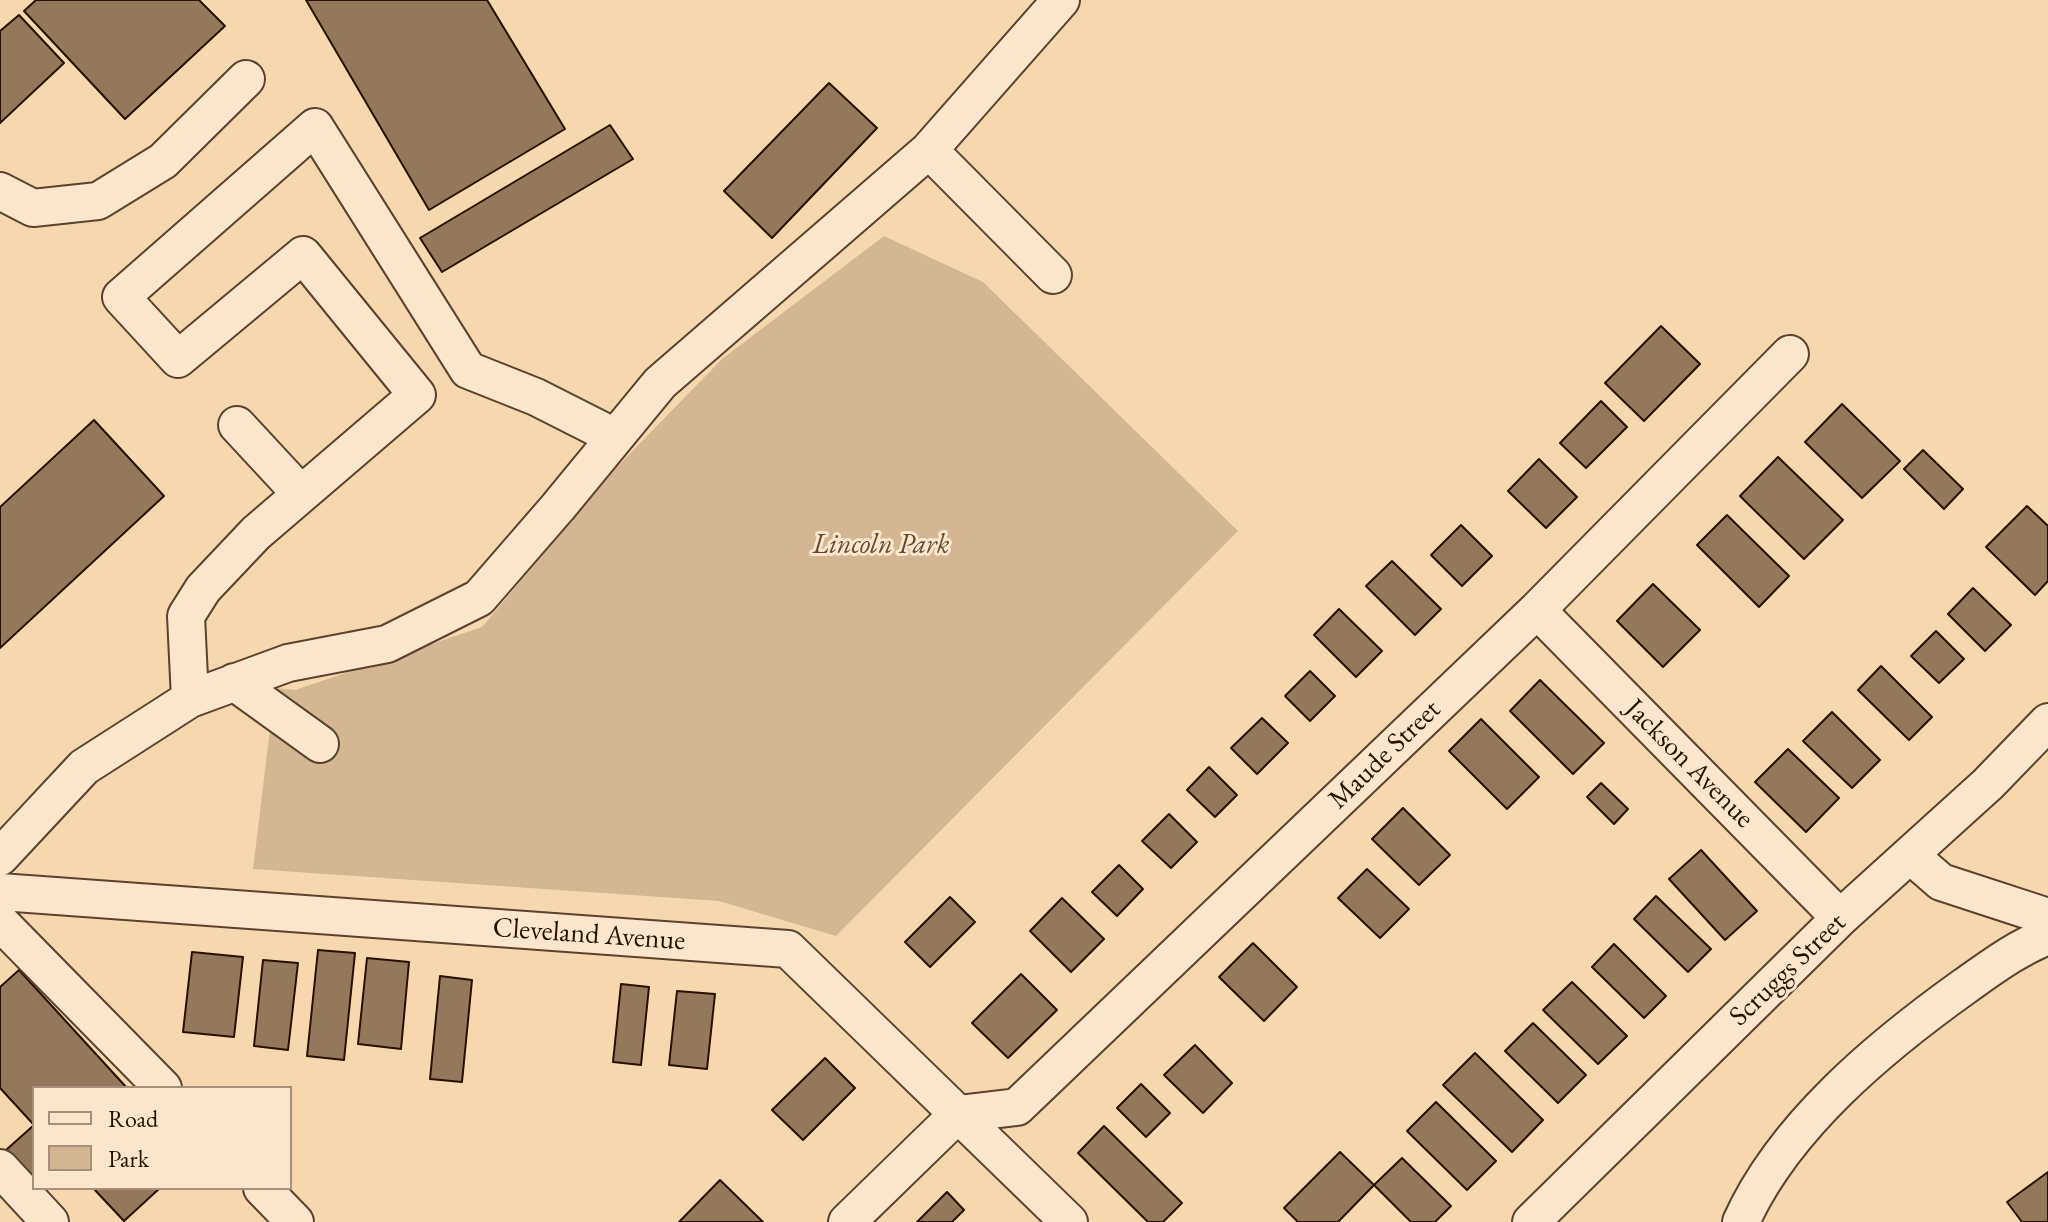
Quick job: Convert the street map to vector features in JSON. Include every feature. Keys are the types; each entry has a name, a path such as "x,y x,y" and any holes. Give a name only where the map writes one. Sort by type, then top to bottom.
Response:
{"street":[{"path":"0,857 84,767 190,699 288,663 387,644 479,598 660,383 929,150 1061,0"},
{"path":"0,191 33,208 98,201 163,161 246,79"},
{"path":"190,699 186,616 203,589 256,533 417,395 303,255 178,359 121,297 315,127 468,370 536,397 615,437"},
{"path":"929,150 1053,275"},
{"name":"Maude Street","path":"958,1114 1017,1107 1537,610 1790,354"},
{"path":"237,425 301,494"},
{"name":"Jackson Avenue","path":"1537,610 1840,918"},
{"path":"234,682 320,744"},
{"name":"Scruggs Street","path":"1531,1222 1840,918 1988,784 2048,722"},
{"path":"1910,855 1941,882 2048,917"},
{"name":"Cleveland Avenue","path":"0,892 788,949 1069,1222"},
{"path":"0,922 161,1086"},
{"path":"1741,1222 1787,1147 1837,1093 1913,1023 2022,947 2048,936"},
{"path":"847,1222 958,1114"},
{"path":"0,1168 50,1222"},
{"path":"264,1190 295,1222"}],"green space":[{"name":"Lincoln Park","path":"884,236 983,282 1238,531 836,936 719,901 253,869 275,688 295,690 482,627 615,469 722,359"}],"building":[{"path":"36,0 199,0 225,26 125,119 24,11"},
{"path":"306,0 487,0 565,129 429,210"},
{"path":"19,15 64,63 0,123 0,31"},
{"path":"829,83 877,128 772,238 724,191"},
{"path":"610,125 633,159 442,272 420,238"},
{"path":"1661,326 1700,364 1644,421 1605,383"},
{"path":"1601,401 1627,427 1586,468 1560,443"},
{"path":"1842,404 1900,461 1862,498 1805,442"},
{"path":"94,420 164,496 0,648 0,507"},
{"path":"1923,450 1963,489 1944,509 1904,469"},
{"path":"1778,457 1843,520 1804,559 1740,496"},
{"path":"1539,459 1577,497 1546,528 1508,491"},
{"path":"2027,506 2048,526 2048,581 2035,595 1986,547"},
{"path":"1727,515 1789,576 1759,607 1697,545"},
{"path":"1461,525 1492,556 1462,586 1431,555"},
{"path":"1392,561 1441,609 1415,635 1366,586"},
{"path":"1653,584 1700,630 1663,667 1617,621"},
{"path":"1973,588 2011,625 1985,651 1948,614"},
{"path":"1339,609 1382,651 1356,677 1314,635"},
{"path":"1936,631 1964,659 1939,683 1911,656"},
{"path":"1881,666 1932,717 1909,740 1858,690"},
{"path":"1310,671 1335,696 1310,721 1285,696"},
{"path":"1540,680 1604,743 1573,774 1510,711"},
{"path":"1832,712 1880,760 1852,788 1803,741"},
{"path":"1262,718 1288,743 1257,774 1231,748"},
{"path":"1481,719 1539,777 1507,809 1449,751"},
{"path":"1788,749 1839,798 1806,832 1755,782"},
{"path":"1209,767 1237,795 1215,817 1187,790"},
{"path":"1601,783 1628,809 1614,824 1587,797"},
{"path":"1403,808 1450,855 1419,885 1372,839"},
{"path":"1169,814 1197,842 1171,868 1142,841"},
{"path":"1701,850 1757,911 1725,940 1669,879"},
{"path":"1119,865 1143,889 1117,916 1092,892"},
{"path":"1367,869 1409,909 1380,938 1338,898"},
{"path":"1656,896 1711,949 1688,972 1634,919"},
{"path":"950,897 975,922 930,967 905,942"},
{"path":"1062,898 1104,939 1071,972 1030,931"},
{"path":"1253,943 1297,987 1264,1021 1219,977"},
{"path":"1614,944 1666,996 1644,1018 1592,967"},
{"path":"318,950 355,953 344,1060 307,1056"},
{"path":"192,952 243,957 234,1037 183,1032"},
{"path":"367,958 409,962 401,1049 358,1044"},
{"path":"263,960 298,963 288,1050 254,1046"},
{"path":"19,970 125,1086 32,1086 32,1123 0,1088 0,987"},
{"path":"1021,974 1057,1010 1008,1058 972,1023"},
{"path":"440,976 472,980 462,1082 430,1079"},
{"path":"1572,982 1627,1036 1598,1064 1543,1010"},
{"path":"621,984 649,987 641,1065 613,1062"},
{"path":"677,991 715,994 707,1069 669,1065"},
{"path":"1533,1023 1586,1075 1558,1103 1505,1051"},
{"path":"1195,1045 1232,1083 1203,1113 1164,1075"},
{"path":"1475,1053 1543,1120 1512,1152 1443,1085"},
{"path":"825,1058 855,1088 803,1140 772,1110"},
{"path":"1141,1084 1170,1113 1146,1137 1117,1108"},
{"path":"1436,1102 1496,1161 1467,1190 1407,1131"},
{"path":"1104,1126 1182,1203 1163,1222 1148,1222 1078,1153"},
{"path":"32,1127 32,1177 6,1150"},
{"path":"1340,1152 1374,1185 1338,1222 1298,1222 1284,1208"},
{"path":"1402,1158 1451,1206 1435,1222 1411,1222 1374,1185"},
{"path":"2048,1172 2048,1222 2022,1222 2007,1202"},
{"path":"720,1180 763,1222 679,1222"},
{"path":"95,1190 158,1190 124,1221"},
{"path":"947,1192 964,1210 952,1222 917,1222"}]}
